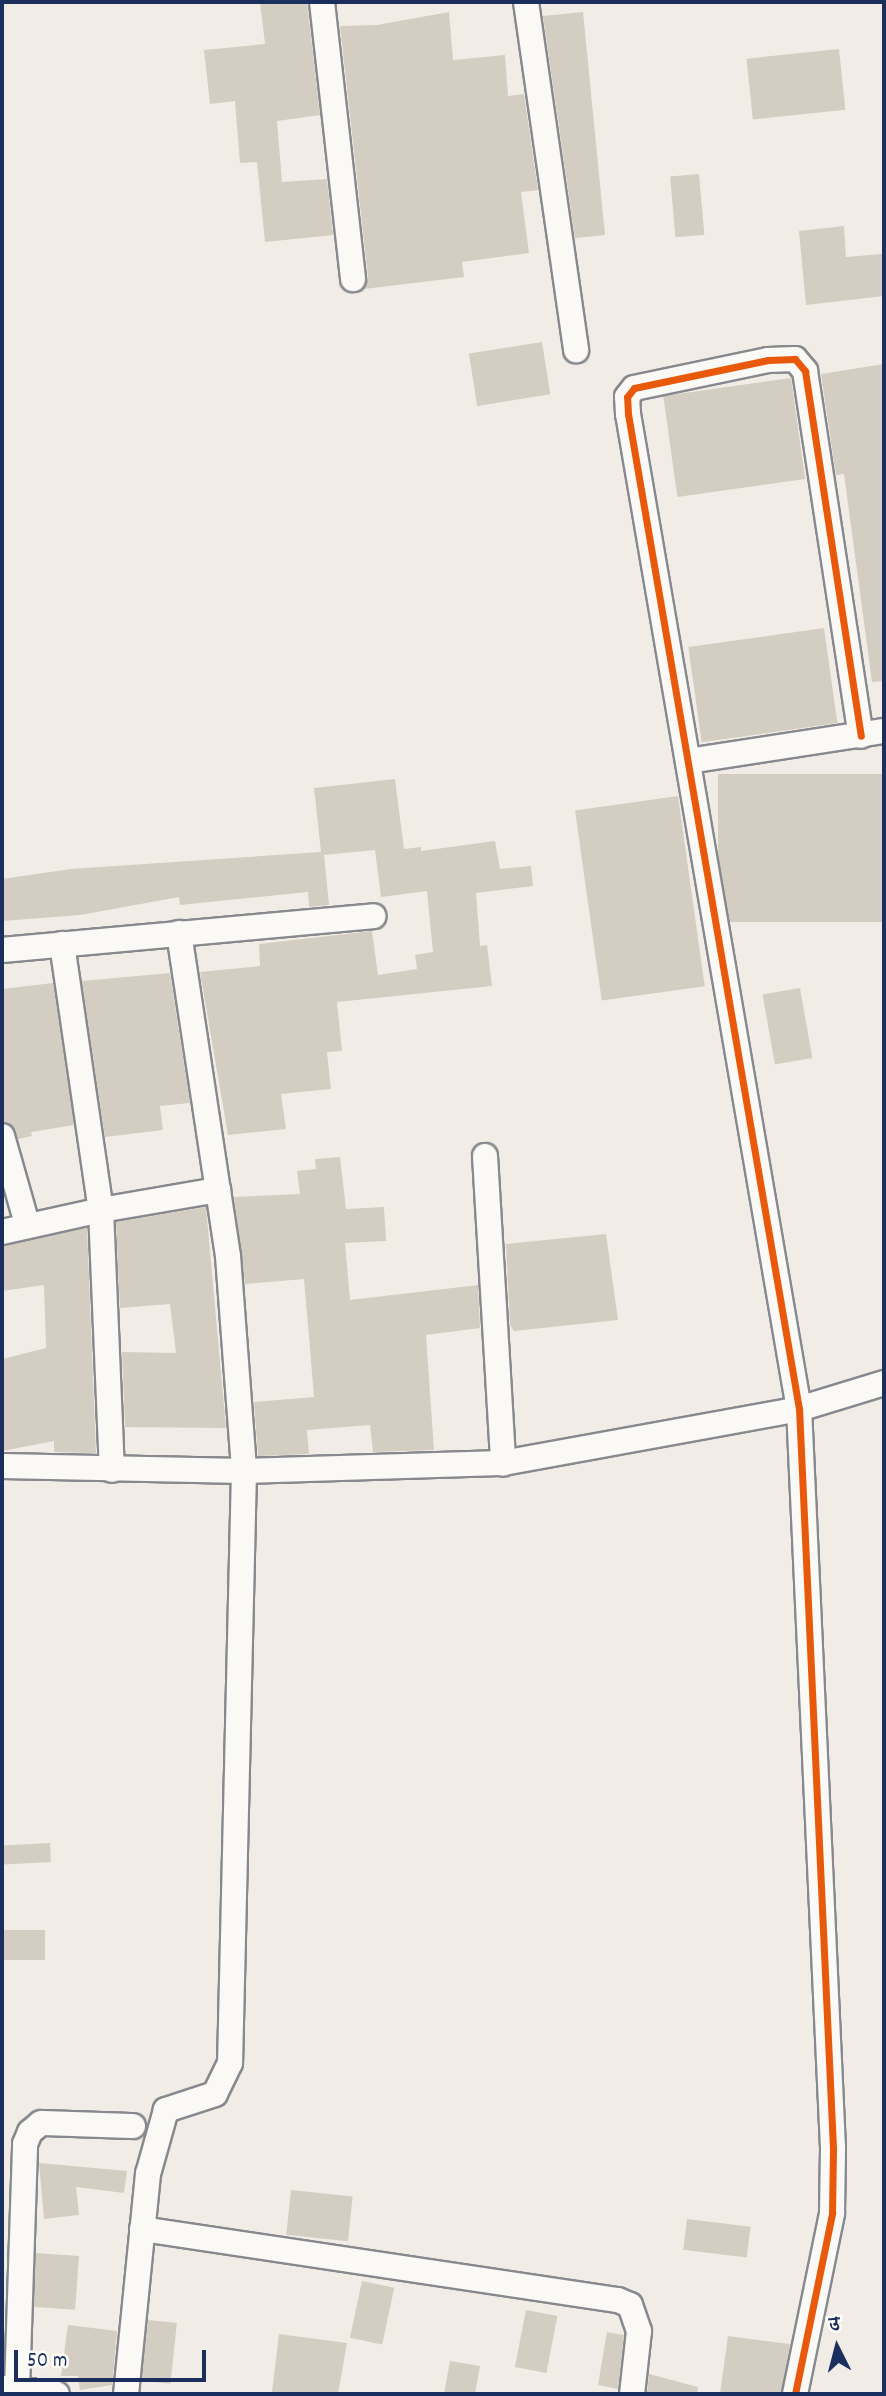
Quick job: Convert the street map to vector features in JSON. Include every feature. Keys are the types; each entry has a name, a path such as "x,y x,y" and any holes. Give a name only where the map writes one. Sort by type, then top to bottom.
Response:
{"street":[{"path":"322,2 353,279"},
{"path":"526,2 576,350"},
{"path":"688,761 872,733 805,372 795,359 768,360 634,388 627,397 688,761 799,1409 833,2148 832,2213 795,2394"},
{"path":"2,950 373,916"},
{"path":"126,2394 148,2174 166,2110 215,2094 230,2063 244,1471 228,1256 178,933"},
{"path":"62,944 101,1210 113,1470"},
{"path":"2,1136 27,1224"},
{"path":"485,1156 503,1464"},
{"path":"2,1232 27,1224 218,1190"},
{"path":"2,1466 244,1471 503,1464 799,1409 884,1383"},
{"path":"57,2394 9,2389 25,2144 30,2132 41,2123 133,2126"},
{"path":"142,2229 618,2300 630,2305 639,2331 632,2394"}],"building":[{"path":"260,2 307,2 320,115 277,121 282,182 327,179 333,235 265,242 257,162 240,163 235,101 210,104 204,50 265,44"},
{"path":"449,12 453,60 505,55 508,96 524,94 538,190 521,192 529,253 462,262 464,277 364,289 368,277 340,26 377,25"},
{"path":"583,12 605,235 575,238 543,16"},
{"path":"839,49 845,110 753,119 747,59"},
{"path":"699,174 704,235 675,237 670,177"},
{"path":"844,226 846,257 882,254 884,296 806,305 799,231"},
{"path":"542,342 550,394 477,406 469,354"},
{"path":"884,364 884,681 872,682 844,474 836,475 821,374"},
{"path":"791,378 805,479 677,497 663,396"},
{"path":"824,628 837,723 702,742 688,647"},
{"path":"718,774 884,774 884,922 718,922"},
{"path":"395,779 404,849 421,847 421,851 495,841 500,869 531,866 533,886 476,893 480,946 487,945 492,986 337,1002 342,1051 327,1052 331,1089 281,1094 286,1129 228,1135 200,972 260,966 259,944 372,931 378,975 417,969 415,955 433,952 427,891 381,897 375,850 324,855 329,905 309,907 308,892 180,905 179,897 80,915 2,921 2,879 71,869 321,852 314,788"},
{"path":"678,796 705,986 602,1001 575,810"},
{"path":"170,973 190,1103 160,1106 163,1130 105,1137 82,981"},
{"path":"53,983 74,1125 31,1132 32,1136 18,1139 13,1126 2,1122 2,989"},
{"path":"800,988 812,1058 775,1065 763,995"},
{"path":"340,1157 346,1209 384,1207 386,1241 345,1243 350,1300 478,1285 480,1328 426,1335 434,1450 373,1452 370,1425 307,1430 309,1454 258,1456 254,1402 314,1397 304,1279 245,1284 234,1197 300,1194 297,1171 316,1169 315,1159"},
{"path":"206,1207 226,1428 125,1427 122,1352 176,1353 170,1304 120,1308 116,1222"},
{"path":"87,1228 96,1453 54,1452 54,1441 2,1451 2,1359 46,1348 44,1285 2,1291 2,1246"},
{"path":"606,1234 618,1320 514,1331 510,1325 506,1244"},
{"path":"50,1843 51,1862 3,1864 2,1846"},
{"path":"2,1930 45,1930 45,1960 2,1960"},
{"path":"39,2163 127,2171 124,2193 76,2187 79,2215 44,2219"},
{"path":"291,2190 353,2196 348,2241 286,2235"},
{"path":"687,2219 751,2227 747,2258 683,2250"},
{"path":"36,2253 79,2256 75,2310 32,2307"},
{"path":"362,2281 394,2288 382,2345 350,2338"},
{"path":"526,2310 557,2316 546,2373 515,2367"},
{"path":"148,2320 177,2323 170,2384 142,2381"},
{"path":"68,2325 117,2331 112,2385 80,2390 78,2376 61,2376"},
{"path":"607,2332 624,2335 618,2389 598,2385"},
{"path":"279,2334 347,2343 338,2394 272,2392"},
{"path":"728,2336 790,2344 781,2394 720,2394"},
{"path":"450,2361 480,2366 475,2394 444,2394"},
{"path":"649,2374 698,2387 697,2394 647,2394"}],"cycle path":[{"path":"795,2394 832,2213 833,2148 799,1409 628,414 627,397 634,388 768,360 795,359 805,371 861,736"}]}
